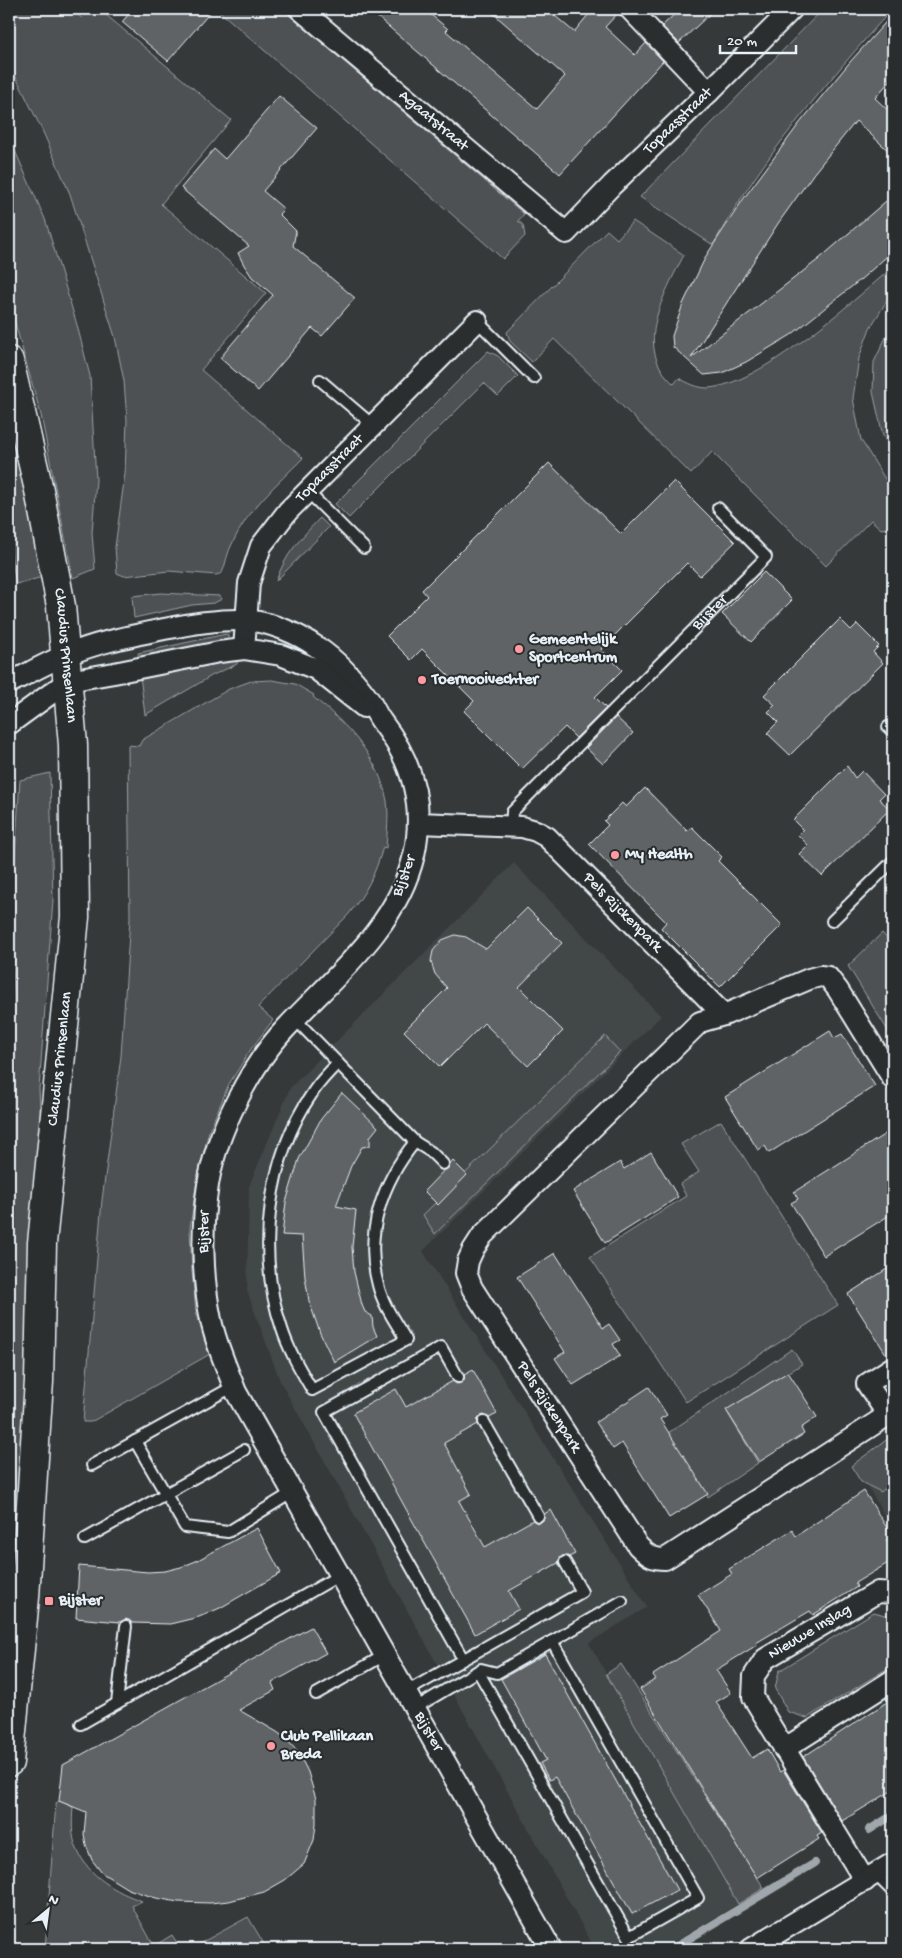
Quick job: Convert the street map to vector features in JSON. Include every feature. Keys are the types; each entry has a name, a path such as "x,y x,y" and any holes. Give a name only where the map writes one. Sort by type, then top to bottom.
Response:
{"main road":[{"name":"Claudius Prinsenlaan","path":"9,361 40,490 61,606 73,745 75,917 42,1243 37,1410 24,1597 9,1762"}],"street":[{"name":"Agaatstraat","path":"300,9 566,233"},
{"path":"630,9 710,92"},
{"name":"Topaasstraat","path":"566,233 792,9"},
{"name":"Topaasstraat","path":"244,649 249,583 260,546 307,491 477,321"},
{"name":"Bijster","path":"67,668 110,640 215,621 245,620 267,624 292,632 315,645 355,683 368,698 381,721 396,741 410,770 417,799 418,823 413,858 403,887 389,914 370,939 283,1031 258,1064 236,1101 220,1141 208,1183 204,1228 205,1274 211,1319 221,1358 234,1386 551,1949"},
{"name":"Bijster","path":"67,668 123,672 219,652 244,649 281,655 316,669 381,721"},
{"path":"9,683 67,668"},
{"path":"9,724 67,668"},
{"path":"418,823 511,826"},
{"name":"Pels Rijckenpark","path":"511,826 536,830 547,837 724,1015"},
{"name":"Pels Rijckenpark","path":"893,1079 828,977 809,979 724,1015 700,1022 482,1236 468,1261 466,1273 472,1288 638,1546 654,1559 665,1559 888,1415 867,1384 893,1367"},
{"name":"Nieuwe Inslag","path":"870,1877 784,1749 753,1697 754,1676 765,1658 878,1592 893,1592"},
{"path":"784,1749 893,1680"},
{"path":"752,1949 893,1863"}],"lane":[{"path":"477,321 534,378"},
{"path":"320,380 374,426"},
{"path":"307,491 364,548"},
{"name":"Bijster","path":"511,826 512,812 766,557 718,508"},
{"path":"832,921 893,861"},
{"path":"295,1019 415,1142 431,1152 443,1164"},
{"path":"338,1063 313,1091 298,1116 285,1147 275,1180 270,1214 268,1241 270,1275 275,1302 282,1330 312,1390 406,1340 378,1287 373,1261 373,1239 376,1217 384,1192 394,1172 415,1142"},
{"path":"458,1377 441,1347 324,1412 463,1659"},
{"path":"92,1466 234,1386"},
{"path":"484,1422 538,1516"},
{"path":"135,1441 184,1527 228,1532 293,1492"},
{"path":"85,1539 244,1450"},
{"path":"410,1700 463,1659 582,1592 565,1562"},
{"path":"81,1724 340,1575"},
{"path":"410,1700 478,1671 481,1668 497,1673 622,1601"},
{"path":"117,1703 126,1626"},
{"path":"478,1671 629,1937 698,1898 552,1641"},
{"path":"316,1694 385,1655"},
{"path":"870,1877 893,1892"}],"shaded area":[{"path":"9,9 70,9 82,18 90,9 99,9 231,120 161,204 266,293 201,370 303,458 263,498 246,520 230,547 222,573 216,575 169,571 124,576 117,573 115,547 125,474 127,420 124,381 115,337 70,194 43,132 9,63"},
{"path":"217,9 282,9 524,214 518,221 523,225 525,236 503,259"},
{"path":"823,9 892,9 796,122 752,182 713,245 640,197"},
{"path":"9,137 45,219 77,325 90,376 96,480 92,533 95,569 73,578 41,415 9,302"},
{"path":"633,221 684,255 661,303 653,338 655,354 662,370 674,384 679,378 696,386 708,388 729,383 753,373 805,339 893,267 893,291 870,328 859,358 853,398 861,440 893,492 893,527 881,529 871,520 826,566 712,452 691,474 554,339 532,362 510,341 507,332 607,230 617,239"},
{"path":"893,327 893,454 883,436 873,392 874,362"},
{"path":"488,351 498,356 518,376 498,396 484,383 349,518 335,504"},
{"path":"9,423 43,577 16,584 9,542"},
{"path":"320,518 329,527 276,581 289,554"},
{"path":"161,593 220,596 222,599 214,603 192,605 134,618 132,596"},
{"path":"228,635 228,640 139,661 138,653"},
{"path":"238,657 237,664 213,675 145,715 140,676"},
{"path":"272,680 295,684 314,695 313,697 349,730 369,756 383,785 387,801 386,848 383,847 369,883 348,915 258,1007 273,1020 251,1049 229,1084 209,1131 197,1180 190,1228 196,1312 210,1354 91,1422 83,1422 102,1200 121,1056 130,918 128,745 139,746 142,740 229,689 251,681"},
{"path":"50,773 53,900 39,1089 44,1183 9,1618 9,1067 14,965 13,885 20,780"},
{"path":"514,863 661,1016 423,1251 647,1607 589,1643 738,1904 662,1949 595,1949 280,1381 247,1291 249,1186 290,1088"},
{"path":"882,933 893,945 893,1039 848,966"},
{"path":"605,1036 620,1052 435,1234 423,1215"},
{"path":"721,1121 838,1305 686,1402 590,1257 686,1196 680,1184 699,1172 681,1144"},
{"path":"792,1349 802,1364 727,1412 758,1463 708,1497 668,1433"},
{"path":"893,1435 893,1480 881,1492 861,1482 851,1466"},
{"path":"893,1455 893,1530 865,1482"},
{"path":"874,1612 892,1617 893,1619 893,1665 807,1718 788,1712 775,1689 779,1671"},
{"path":"621,1664 764,1888 738,1904 606,1674"},
{"path":"59,1801 73,1807 74,1839 82,1859 88,1867 113,1888 142,1901 132,1906 154,1946 172,1935 181,1949 45,1949 56,1803"},
{"path":"248,1917 267,1949 190,1949"}],"building":[{"path":"133,9 213,9 168,61 122,22"},
{"path":"368,9 424,9 448,29 446,31 537,109 565,76 488,9 547,9 574,32 593,9 618,9 619,12 605,27 635,55 646,43 663,61 560,174"},
{"path":"680,9 715,9 679,43 662,26"},
{"path":"893,14 893,77 875,98 893,115 893,155 856,121 814,173 779,222 691,358 819,259 893,195 893,251 791,335 746,362 722,373 704,375 673,347 672,336 683,304 706,256 744,198 799,124 850,62"},
{"path":"279,96 317,128 263,191 284,209 279,214 296,231 293,246 355,298 322,336 312,328 258,391 220,358 273,295 252,277 238,253 249,246 181,188 214,149 225,159"},
{"path":"549,463 621,534 674,481 735,542 700,576 687,563 601,649 622,670 595,697 606,708 576,738 565,727 522,769 464,711 474,701 422,649 411,660 387,636 427,596 422,590"},
{"path":"764,572 792,600 751,642 722,614"},
{"path":"840,619 851,630 857,624 879,646 873,652 883,663 790,755 767,733 778,722 768,712 775,705 764,695"},
{"path":"616,717 633,733 603,764 586,748"},
{"path":"847,766 855,778 862,771 884,794 879,799 890,809 822,876 799,854 808,845 798,835 803,830 793,820"},
{"path":"645,788 687,831 692,827 722,857 718,861 782,925 720,987 661,928 666,922 589,844 608,825 604,821 622,803 626,807"},
{"path":"527,908 562,943 519,987 563,1031 528,1066 484,1023 440,1067 404,1031 447,988 435,974 431,961 433,951 442,940 455,935 466,937 486,949"},
{"path":"830,1031 834,1038 842,1034 875,1086 769,1153 765,1146 758,1150 725,1097"},
{"path":"342,1093 378,1127 370,1137 370,1146 362,1147 351,1166 336,1206 356,1210 352,1247 354,1272 362,1305 365,1312 372,1316 373,1327 377,1336 334,1362 320,1333 309,1301 302,1236 282,1235 286,1202 299,1159 321,1119"},
{"path":"893,1129 893,1213 824,1256 791,1203 798,1199 794,1192"},
{"path":"651,1152 678,1197 605,1243 573,1191 620,1162 624,1169"},
{"path":"453,1161 467,1175 438,1205 424,1191"},
{"path":"555,1253 603,1328 609,1324 620,1340 613,1344 620,1356 573,1385 555,1358 565,1352 517,1277"},
{"path":"893,1265 893,1355 888,1357 848,1294"},
{"path":"473,1370 497,1414 489,1418 484,1415 481,1416 478,1419 478,1424 444,1443 471,1494 459,1501 485,1547 533,1520 538,1523 541,1522 544,1519 544,1514 551,1510 575,1554 569,1557 562,1556 558,1563 509,1591 519,1609 475,1634 353,1413 396,1389 406,1407 453,1381 457,1384 461,1383 464,1380 464,1375"},
{"path":"788,1372 817,1417 801,1428 804,1434 759,1462 726,1410"},
{"path":"649,1387 667,1415 660,1419 708,1494 669,1518 622,1443 613,1449 596,1422"},
{"path":"864,1491 892,1536 886,1540 893,1552 893,1560 855,1583 857,1587 813,1615 810,1611 756,1643 757,1645 716,1670 731,1693 716,1702 752,1758 767,1749 780,1772 783,1770 822,1833 817,1836 819,1839 757,1878 640,1689 656,1679 653,1675 721,1631 698,1595 732,1574 729,1569 792,1530 796,1536"},
{"path":"257,1528 281,1573 220,1608 199,1617 170,1624 132,1623 126,1619 120,1622 76,1618 79,1566 148,1572 165,1571 196,1561"},
{"path":"311,1627 326,1653 272,1683 275,1690 239,1710 285,1738 298,1752 308,1772 316,1799 316,1824 314,1840 304,1864 285,1880 264,1892 229,1901 210,1903 178,1902 156,1898 128,1889 102,1873 92,1860 86,1845 84,1834 86,1812 59,1801 63,1765"},
{"path":"545,1654 677,1890 632,1914 555,1777 549,1780 540,1763 546,1760 501,1679"},
{"path":"893,1698 893,1790 842,1821 803,1757"}],"waterway":[{"path":"869,1830 893,1815"},
{"path":"672,1949 815,1863"}],"place":[{"name":"Gemeentelijk Sportcentrum","path":"519,649"},
{"name":"Toernooivechter","path":"422,680"},
{"name":"My Health","path":"615,855"},
{"name":"Bijster","path":"49,1601"},
{"name":"Club Pellikaan Breda","path":"271,1746"}]}
